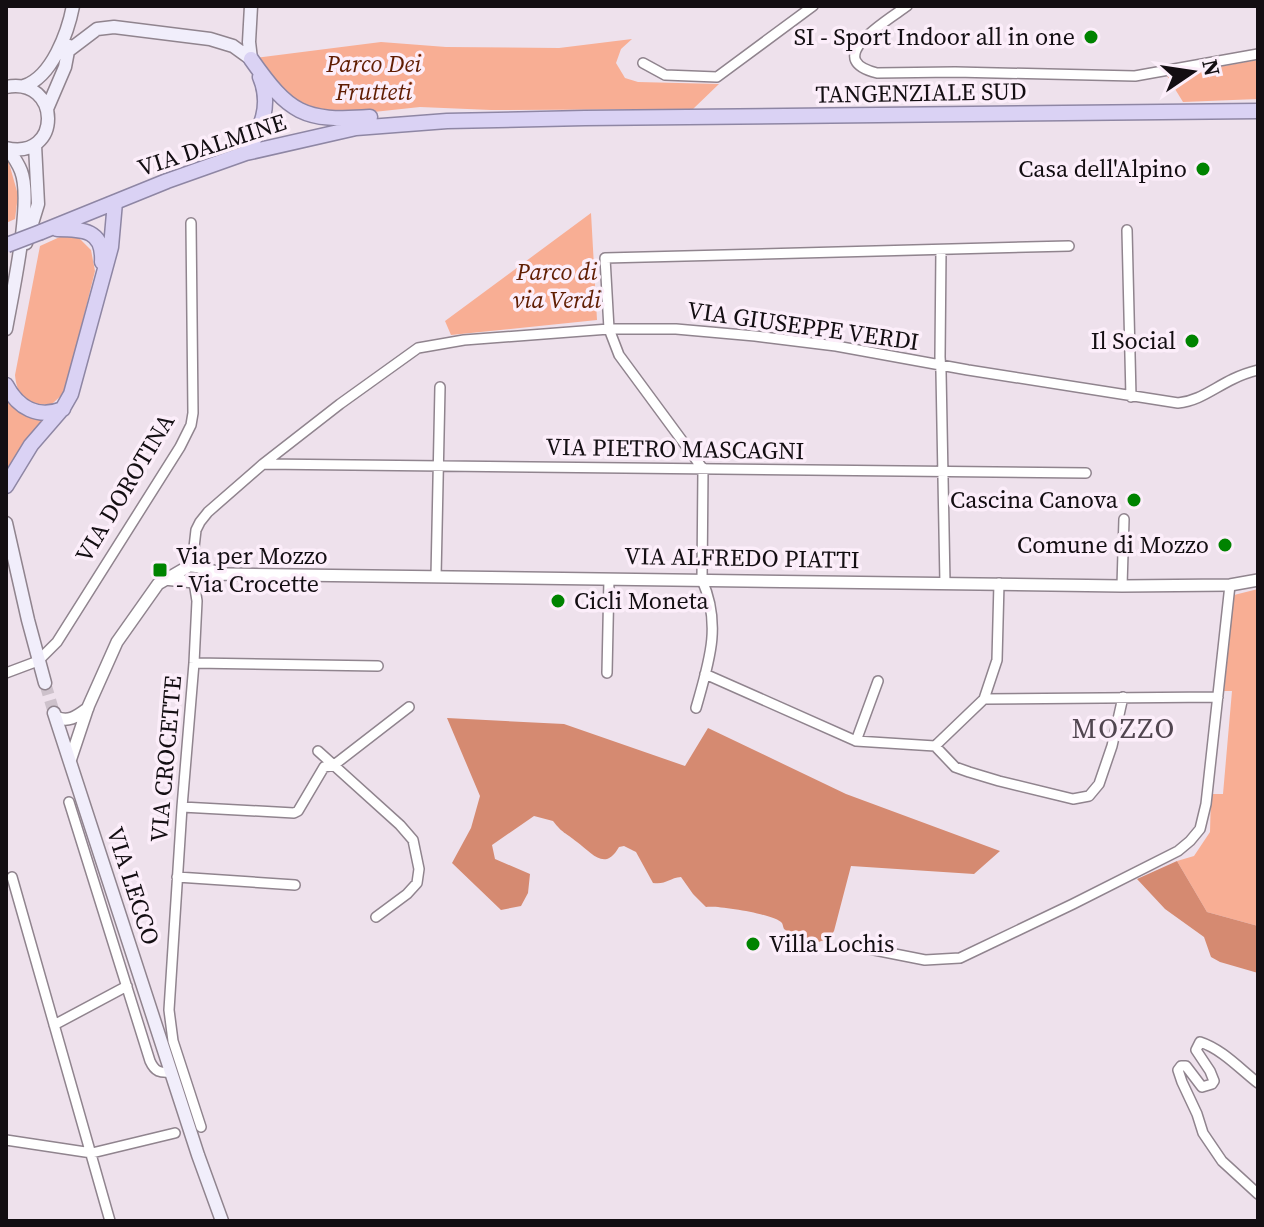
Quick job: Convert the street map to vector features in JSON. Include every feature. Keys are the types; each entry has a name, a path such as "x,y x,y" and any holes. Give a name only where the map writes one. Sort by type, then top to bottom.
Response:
{"highway":[{"path":"251,59 272,89 293,107 311,115 333,119 432,112 531,113 585,118"},
{"path":"246,153 265,111 262,83 251,59"},
{"name":"TANGENZIALE SUD","path":"585,118 1258,111"},
{"name":"VIA DALMINE","path":"6,246 246,153 312,136 371,126 585,118"},
{"path":"6,486 31,445 71,394 111,247 115,202"},
{"path":"45,231 80,229 93,235 101,246 100,285"},
{"path":"6,385 16,401 34,412 45,414 63,408"}],"main road":[{"path":"6,87 32,84 52,62 69,28 73,6"},
{"path":"251,6 251,59"},
{"path":"68,51 97,29 114,27 210,39 233,46 251,59"},
{"path":"47,109 65,67 71,38 69,28"},
{"path":"7,148 22,149 35,145 47,129 47,109 41,97 24,86"},
{"path":"16,276 38,204 35,145"},
{"path":"6,329 25,207 22,173 7,148"},
{"path":"6,523 45,683"},
{"name":"VIA LECCO","path":"55,715 222,1221"},
{"name":"VIA LECCO","path":"198,1155 231,1221"}],"street":[{"path":"643,63 665,75 717,77 813,6"},
{"path":"907,6 861,40 855,50 858,64 869,71 889,74 955,72 1135,76 1258,54"},
{"name":"VIA DOROTINA","path":"38,661 57,642 191,425 191,223"},
{"path":"1127,230 1131,397"},
{"path":"696,708 713,632 707,591 702,580 703,469 619,355 609,329 605,258 1069,246"},
{"path":"941,250 945,583"},
{"name":"VIA GIUSEPPE VERDI","path":"194,573 196,530 208,512 263,464 418,348 464,340 609,329 676,329 836,346 1178,403 1202,396 1234,378 1258,370"},
{"path":"436,577 440,387"},
{"name":"VIA PIETRO MASCAGNI","path":"263,464 1086,473"},
{"path":"1122,586 1124,519"},
{"name":"VIA ALFREDO PIATTI","path":"88,707 117,642 147,597 164,579 194,573 1122,586 1230,585 1258,580"},
{"name":"VIA CROCETTE","path":"194,573 197,601 194,663 169,1010 173,1041 201,1127"},
{"path":"607,673 609,579"},
{"path":"935,746 984,699 997,660 999,583"},
{"path":"843,947 854,946 925,960 960,958 1139,871 1178,851 1190,841 1200,829 1208,796 1230,585"},
{"path":"6,673 38,661"},
{"path":"194,663 378,666"},
{"path":"705,674 856,741 935,746 955,767 1073,799 1089,796 1099,784 1112,746 1123,697"},
{"path":"856,741 878,681"},
{"path":"984,699 1218,697"},
{"path":"55,715 66,720 75,718 88,707"},
{"path":"70,761 88,707"},
{"path":"182,807 294,813 324,767 334,765 409,707"},
{"path":"318,751 413,840 419,869 417,883 376,917"},
{"name":"VIA LECCO","path":"69,802 153,1067 160,1073 171,1072"},
{"path":"12,877 110,1221"},
{"path":"177,877 295,885"},
{"path":"54,1025 127,986"},
{"path":"1258,1083 1208,1044 1200,1042 1196,1050 1210,1071 1214,1081 1212,1084 1202,1087 1186,1066 1178,1070 1203,1133 1215,1152 1258,1194"},
{"path":"6,1140 92,1153 175,1133"}],"green space":[{"name":"Parco Dei Frutteti","path":"632,39 621,49 616,63 625,78 638,82 719,84 693,109 491,110 420,107 355,114 321,111 296,100 255,58 381,42 446,47 559,48"},
{"path":"1258,60 1258,99 1183,102 1167,76"},
{"path":"6,161 18,195 15,219 6,223"},
{"name":"Parco di via Verdi","path":"591,213 597,320 451,335 445,321"},
{"path":"73,235 91,250 95,271 65,392 52,404 37,404 22,396 15,375 40,246 62,236"},
{"path":"6,396 23,413 46,418 6,480"},
{"path":"1258,589 1258,926 1207,912 1177,861 1194,856 1210,832 1211,794 1223,794 1232,691 1224,691 1234,595"}],"shaded area":[{"path":"447,718 564,724 685,766 708,728 846,794 1000,851 974,874 851,866 834,931 829,938 816,943 797,932 790,933 782,923 768,916 706,907 681,877 653,883 636,852 624,846 609,858 598,858 553,821 534,816 492,845 495,859 530,874 528,893 521,906 501,910 452,863 471,828 480,796"},
{"path":"1177,861 1207,912 1258,926 1258,973 1211,957 1204,937 1165,909 1137,879"}],"tunnel":[{"path":"45,683 54,713"}],"place":[{"name":"SI - Sport Indoor all in one","path":"1091,37"},
{"name":"Casa dell'Alpino","path":"1203,169"},
{"name":"Il Social","path":"1192,341"},
{"name":"Cascina Canova","path":"1134,500"},
{"name":"Comune di Mozzo","path":"1225,545"},
{"name":"Via per Mozzo - Via Crocette","path":"160,570"},
{"name":"Cicli Moneta","path":"558,601"},
{"name":"Villa Lochis","path":"753,944"}],"district":[{"name":"MOZZO","path":"1124,728"}]}
